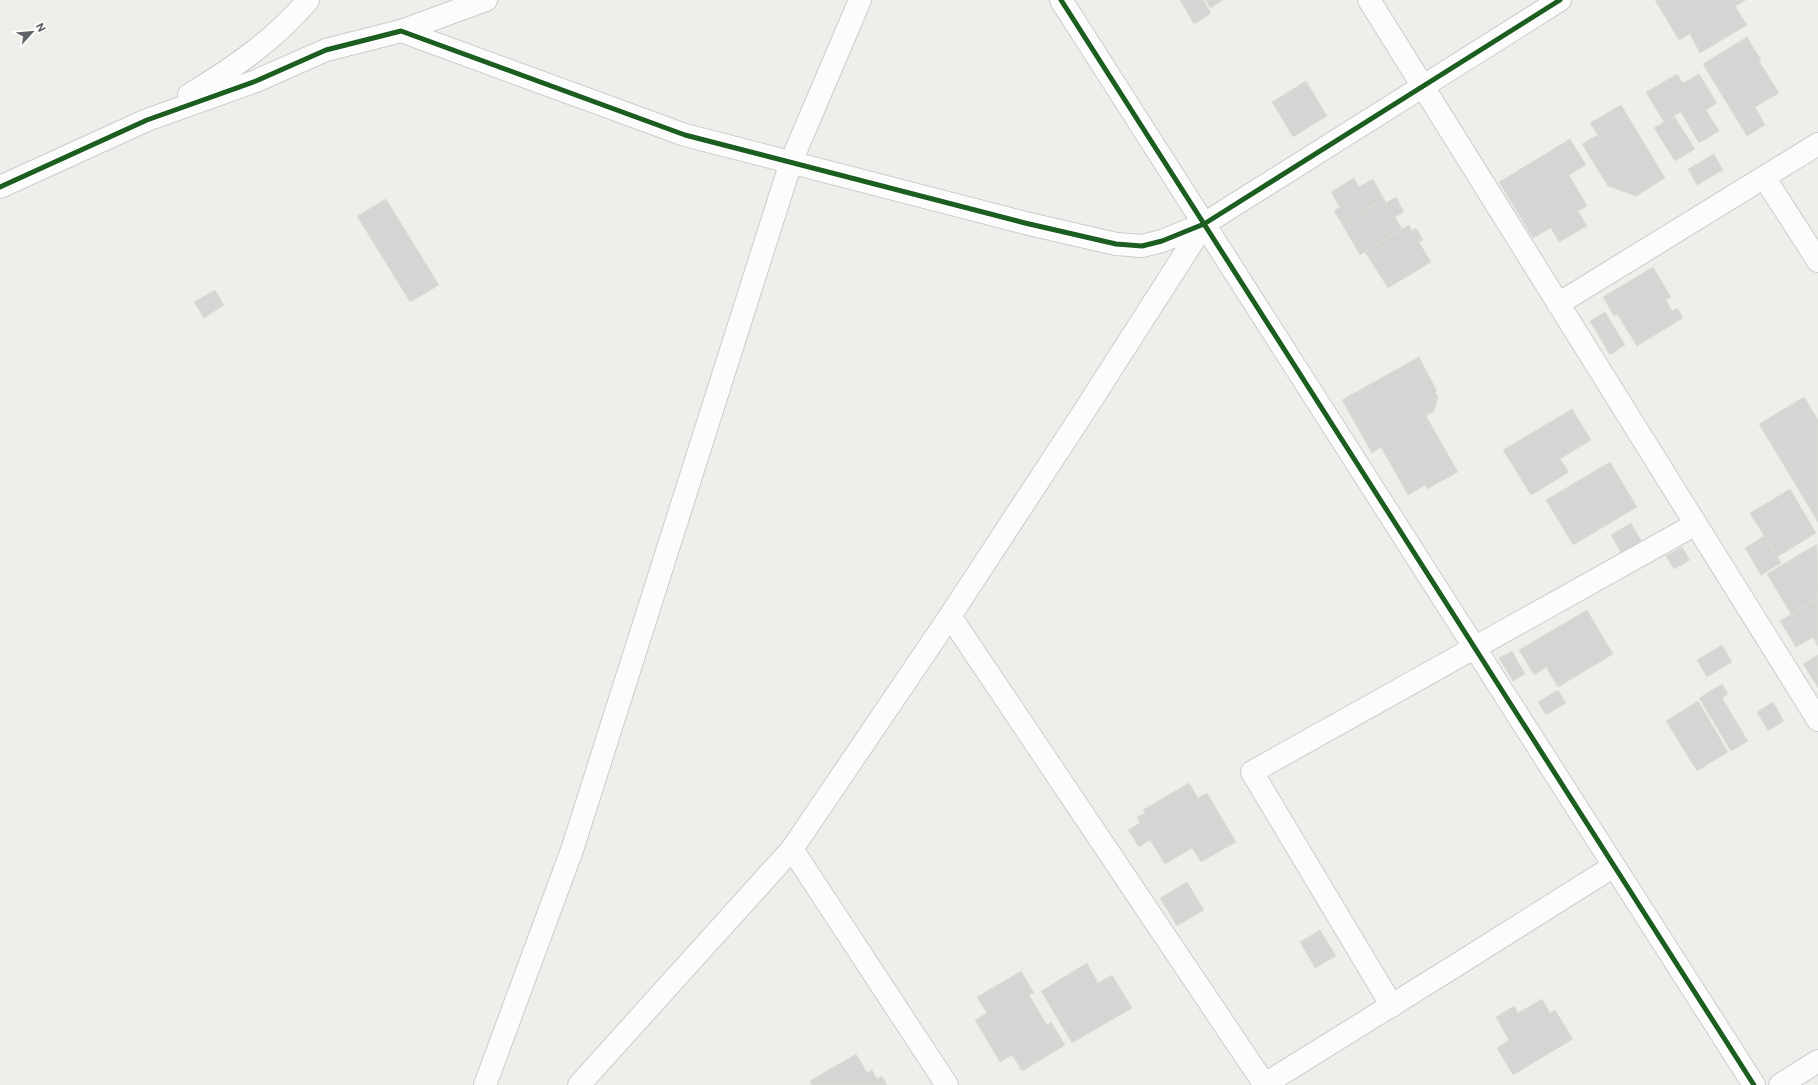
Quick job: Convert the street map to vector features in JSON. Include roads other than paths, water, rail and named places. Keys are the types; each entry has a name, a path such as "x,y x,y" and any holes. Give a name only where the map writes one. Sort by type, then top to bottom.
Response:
{"street":[{"path":"147,120 213,80 267,41 308,0"},
{"path":"0,187 147,120 256,80 326,50 402,31 486,0"},
{"path":"485,1085 572,850 791,162 860,0"},
{"path":"1061,0 1754,1085"},
{"path":"1370,0 1818,720"},
{"path":"402,31 685,135 1025,223 1116,244 1142,246 1162,241 1204,224 1560,0"},
{"path":"1558,304 1818,144"},
{"path":"1764,177 1818,261"},
{"path":"579,1085 792,849 950,616 1204,224"},
{"path":"1392,1006 1252,772 1696,524"},
{"path":"950,616 1265,1085 1614,866"},
{"path":"792,849 947,1085"},
{"path":"1780,1085 1818,1061"}]}
